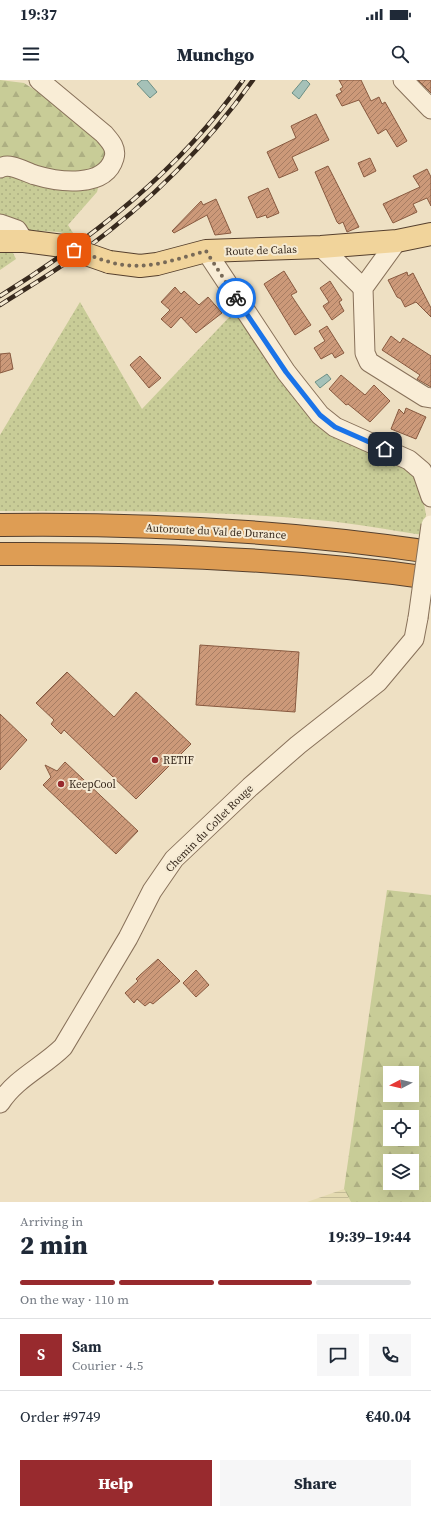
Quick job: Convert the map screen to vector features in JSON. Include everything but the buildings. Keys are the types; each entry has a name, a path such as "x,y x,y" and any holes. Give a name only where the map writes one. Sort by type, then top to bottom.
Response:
{"highway":[{"name":"Autoroute du Val de Durance","path":"0,525 89,525 243,532 344,540 431,552"},
{"path":"0,554 69,554 294,562 369,569 431,578"}],"main road":[{"name":"Route de Calas","path":"0,241 24,241 63,246 109,262 125,265 145,265 206,251 321,247 397,241 431,234"}],"street":[{"path":"0,168 12,166 36,175 82,181 95,178 112,164 115,154 112,143 104,134 39,80"},
{"path":"403,80 431,109"},
{"path":"0,224 17,230 24,241"},
{"path":"397,241 362,288 365,353 369,362 426,397 431,398"},
{"path":"321,247 362,288"},
{"path":"206,251 286,372 320,415 335,427 409,460 422,471 431,497"},
{"name":"Chemin du Collet Rouge","path":"0,1103 15,1085 53,1058 63,1047 128,938 152,891 174,859 250,787 298,745 378,682 414,639 422,624 431,525"}],"shaded area":[{"path":"344,1189 351,1202 307,1202"}],"green space":[{"path":"0,80 24,83 85,123 108,152 100,167 75,176 0,162"},
{"path":"5,173 99,184 97,192 68,225 75,236 59,232 21,230 0,216 0,175"},
{"path":"0,253 13,253 16,259 0,270"},
{"path":"80,302 142,409 235,311 323,428 340,440 406,466 415,479 423,498 426,515 423,535 331,521 238,514 0,511 0,435"},
{"path":"387,890 431,895 431,1202 351,1202 344,1189"}],"water":[{"path":"142,80 147,80 157,92 150,98 137,84"},
{"path":"303,80 306,80 310,84 299,99 292,93"},
{"path":"327,374 331,379 320,388 315,382"}],"railway":[{"path":"0,296 35,274 101,226 133,200 192,144 243,80"},
{"path":"0,305 74,257 108,232 154,193 196,150 253,80"}],"way so far":[{"path":"74,250 109,262 140,266 157,264 206,251 214,266 236,298"}],"place":[{"name":"RETIF","path":"155,760"},
{"name":"KeepCool","path":"61,784"}],"route":[{"path":"236,298 286,372 320,415 335,427 385,449"}]}
